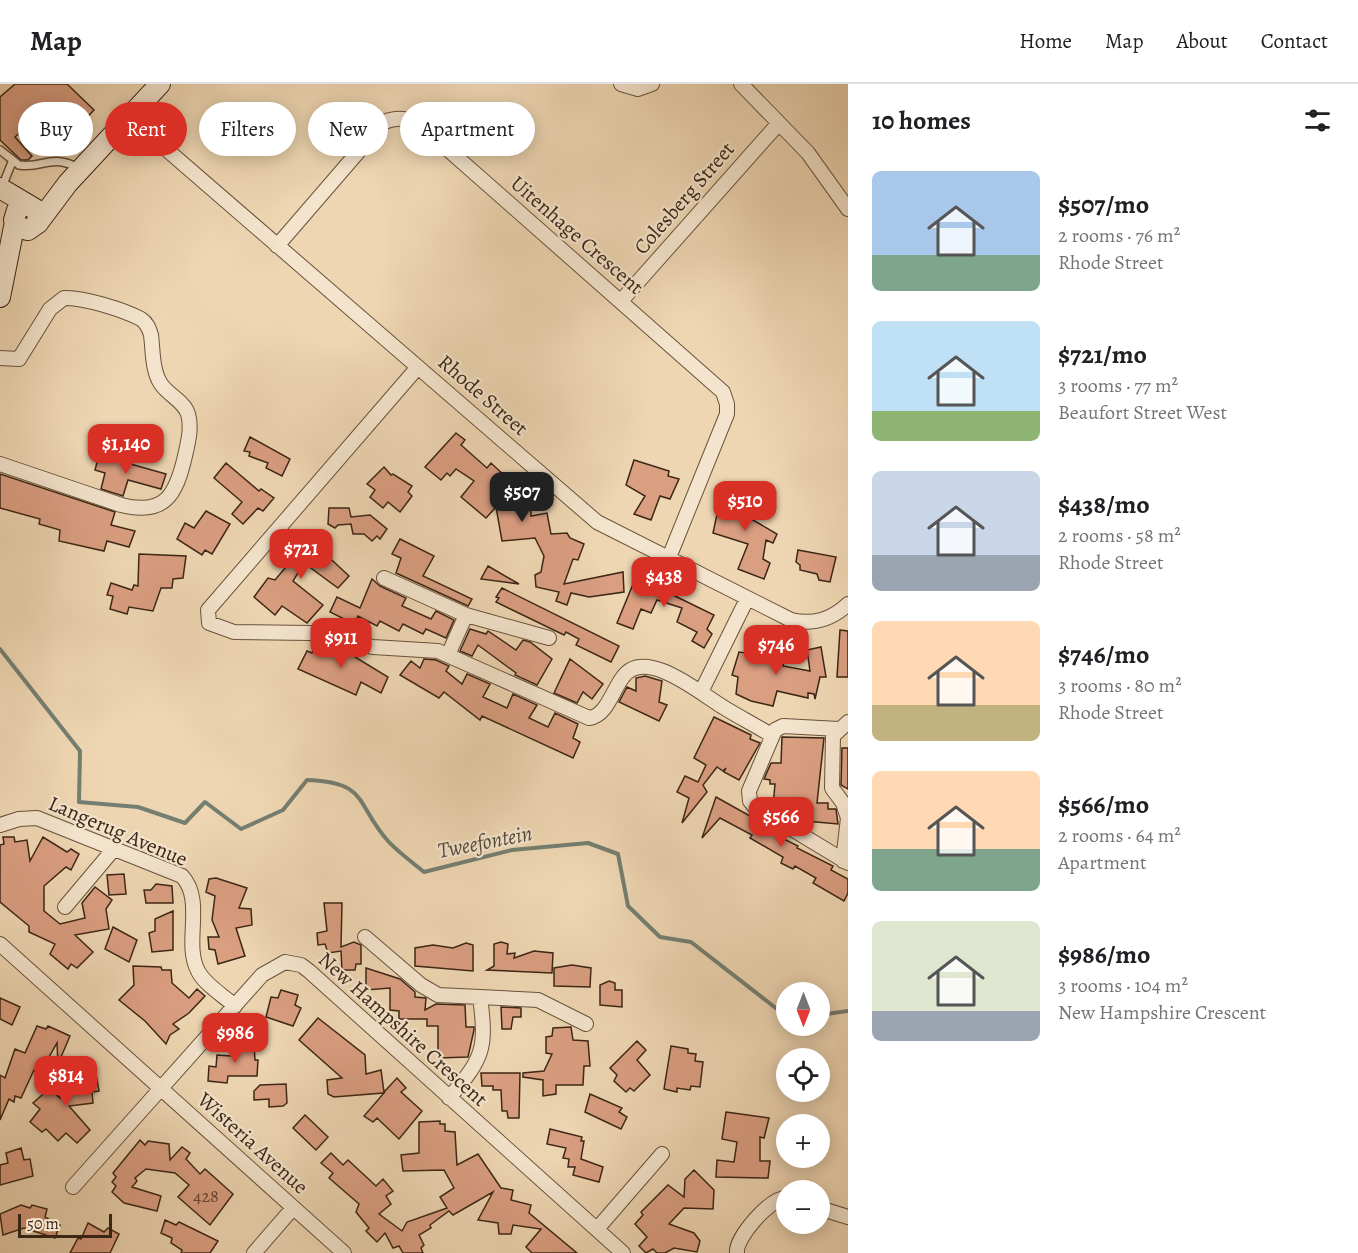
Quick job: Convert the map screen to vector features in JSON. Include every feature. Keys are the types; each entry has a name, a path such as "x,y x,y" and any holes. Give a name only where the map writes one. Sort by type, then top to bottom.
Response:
{"street":[{"path":"143,102 160,84"},
{"path":"621,84 638,89 652,84"},
{"path":"741,84 808,153 848,209"},
{"name":"Uitenhage Crescent","path":"277,246 377,127 384,122 401,118 427,131 723,392 727,404 723,425 668,560"},
{"name":"Colesberg Street","path":"621,302 779,123"},
{"path":"0,297 25,217 68,183 105,143"},
{"name":"Rhode Street","path":"174,156 597,522 782,617 803,622 827,618 848,604"},
{"path":"0,192 25,217"},
{"path":"0,358 19,358 50,309 64,298 81,300 141,320 149,327 159,383 185,407 189,425 181,473 172,494 153,508 121,505 0,464"},
{"path":"418,367 208,610 209,623 234,632 311,633 360,645 428,649 448,655 589,718 598,716 630,669 640,666 661,670 702,690 721,706 771,735"},
{"path":"384,578 466,615 549,638"},
{"path":"702,690 747,599"},
{"path":"448,655 466,615"},
{"path":"783,726 843,726 832,743 831,778 832,788 843,803 848,818 846,862 754,806 750,801 749,792 771,735 783,726"},
{"name":"Langerug Avenue","path":"0,825 19,819 37,818 112,850 176,873 187,882 191,896 196,966 202,977 235,1006"},
{"path":"65,907 112,850"},
{"path":"365,937 421,985 438,995 538,1000 586,1024"},
{"name":"Wisteria Avenue","path":"0,944 344,1253"},
{"name":"New Hampshire Crescent","path":"73,1187 269,969 285,962 301,965 623,1253"},
{"path":"449,1098 481,1054 484,1036 480,997"},
{"path":"597,1229 662,1154"},
{"path":"737,1253 736,1246 749,1228 776,1200"},
{"path":"254,1253 293,1208"},
{"path":"830,1211 848,1217"}],"lane":[{"path":"0,150 12,162 24,166 59,160 81,169"},
{"path":"0,192 12,162"}],"building":[{"path":"15,84 67,84 86,102 18,102 18,134 15,137 18,140 18,156 32,156 28,160 21,160 0,140 0,97"},
{"path":"456,433 465,440 461,445 487,468 491,463 506,477 501,483 524,503 531,505 531,516 547,513 551,534 567,533 570,538 584,544 578,560 573,559 564,584 623,572 624,592 589,597 571,593 567,605 556,601 559,592 536,587 535,575 541,572 544,556 535,538 502,541 496,507 486,518 461,497 474,481 456,469 450,476 447,473 441,480 425,467"},
{"path":"250,437 290,459 282,476 266,468 268,463 249,456 250,452 244,451"},
{"path":"99,455 166,474 161,489 128,480 123,496 101,489 105,473 95,470"},
{"path":"634,460 669,471 668,476 679,479 670,499 660,496 651,520 634,514 645,496 626,485"},
{"path":"226,463 259,491 261,489 274,498 263,511 258,508 243,524 232,514 242,502 214,478"},
{"path":"384,467 391,475 393,474 412,486 408,492 412,496 400,512 388,502 383,508 370,497 375,490 367,484"},
{"path":"0,474 115,512 111,525 135,531 129,547 107,541 104,551 59,541 60,530 39,524 40,519 0,508"},
{"path":"722,491 733,494 737,504 765,493 768,501 741,513 777,534 773,543 766,540 763,559 770,563 764,579 738,569 748,544 713,533"},
{"path":"329,508 349,508 351,517 370,515 387,529 380,539 377,536 372,541 364,534 353,534 351,524 338,525 335,528 328,524"},
{"path":"206,511 230,524 212,554 205,550 202,555 177,539 185,523 194,528"},
{"path":"312,530 325,542 320,549 349,576 338,588 304,563 293,581 323,605 307,623 282,606 275,615 254,597 268,578 275,580 296,555 291,550 302,537 305,539"},
{"path":"400,539 434,556 423,576 472,599 468,606 396,573 401,558 392,554"},
{"path":"798,550 836,557 830,582 819,580 817,574 800,570 800,565 796,562"},
{"path":"139,554 186,556 183,578 173,579 172,588 161,588 153,611 129,607 127,614 110,609 113,596 107,595 111,583 132,590 134,585 138,586"},
{"path":"488,566 519,584 481,579"},
{"path":"638,572 655,579 652,583 672,591 671,594 714,615 707,629 712,634 704,648 692,641 697,632 677,622 682,608 657,600 651,613 641,609 633,629 617,623"},
{"path":"372,579 380,586 406,598 402,606 431,619 436,611 454,620 446,638 426,629 423,634 403,624 399,631 380,621 377,626 358,616 354,624 330,612 337,597 360,608"},
{"path":"502,588 619,646 611,662 576,645 579,639 566,632 564,635 496,602 499,598 496,597"},
{"path":"470,629 486,634 488,631 516,650 523,640 530,642 552,659 537,685 515,675 516,673 478,645 472,656 460,651"},
{"path":"840,630 848,631 848,677 837,677"},
{"path":"316,643 342,649 388,677 381,693 361,682 356,695 298,669 307,651 312,653"},
{"path":"755,647 786,653 783,666 810,671 807,650 821,647 826,677 820,677 815,699 814,694 808,693 808,698 777,691 773,706 751,701 736,694 738,677 732,675 739,652 753,654"},
{"path":"424,659 436,660 449,666 446,671 462,684 467,674 490,684 483,697 507,708 513,694 537,705 529,718 548,727 555,713 578,724 573,738 580,742 573,758 482,716 480,720 444,692 439,698 400,675 411,661 420,668"},
{"path":"570,659 603,684 592,699 583,692 577,703 554,693"},
{"path":"645,676 662,681 659,702 667,705 659,721 619,702 627,687 636,691 636,678"},
{"path":"714,717 751,735 750,739 760,743 739,780 724,772 726,768 723,771 717,767 703,785 707,792 682,823 689,798 677,792 685,776 698,782 706,765 694,758"},
{"path":"782,737 824,738 817,803 828,803 828,809 836,809 838,824 805,821 805,814 785,814 773,807 775,784 770,784 770,780 764,779 771,763 781,763"},
{"path":"842,748 848,748 848,789 841,785"},
{"path":"716,797 782,834 780,837 798,846 797,848 833,866 831,870 848,879 848,893 844,901 813,883 816,878 795,866 793,869 781,863 783,857 750,838 752,835 720,818 702,838"},
{"path":"3,837 14,837 15,842 27,840 30,861 43,837 67,852 71,849 79,854 71,870 66,867 44,886 44,911 60,924 85,918 82,903 95,887 112,900 106,909 109,929 75,935 93,952 77,968 71,964 68,969 50,954 55,944 29,932 29,926 0,902 0,845 4,844"},
{"path":"124,874 126,894 109,895 107,875"},
{"path":"216,878 247,888 239,908 251,909 252,925 236,928 245,956 218,964 215,950 209,949 208,937 219,937 212,920 215,896 206,892 209,879"},
{"path":"156,884 172,886 173,903 146,903 144,890 151,890"},
{"path":"324,903 342,903 341,947 354,942 361,945 361,964 356,964 355,970 342,970 341,951 328,953 325,944 318,945 317,933 327,931"},
{"path":"173,911 173,950 152,952 149,933 155,931 155,919"},
{"path":"113,927 137,940 129,962 105,949"},
{"path":"501,942 508,944 507,954 515,953 514,958 534,951 553,953 552,973 487,970 494,966 494,944"},
{"path":"466,943 473,945 473,971 415,966 415,948 433,945 453,948"},
{"path":"572,965 591,968 590,987 554,986 554,968"},
{"path":"133,966 161,967 162,970 171,970 172,983 189,998 197,989 205,996 189,1013 173,1024 179,1029 170,1035 166,1044 145,1021 119,1000 134,985"},
{"path":"366,968 400,979 415,992 415,997 426,998 425,1010 436,1004 465,1005 466,1027 474,1027 468,1057 438,1058 438,1026 427,1026 427,1019 399,1019 399,1011 390,1010 390,988 366,990"},
{"path":"609,981 615,983 615,990 622,990 622,1007 600,1005 600,985"},
{"path":"281,990 298,995 295,1005 301,1008 293,1026 266,1017 271,997 278,998"},
{"path":"0,998 20,1007 12,1025 0,1019"},
{"path":"501,1007 521,1008 521,1017 513,1017 511,1029 502,1029"},
{"path":"318,1018 365,1055 366,1074 381,1070 384,1092 397,1078 406,1088 401,1092 422,1111 399,1139 377,1118 373,1122 364,1116 384,1093 334,1097 328,1094 327,1080 342,1078 299,1040"},
{"path":"37,1026 46,1029 48,1026 70,1036 58,1064 57,1043 40,1073 34,1070 21,1098 15,1096 14,1102 9,1099 0,1120 0,1075 5,1078 15,1049 25,1053"},
{"path":"571,1027 573,1040 588,1041 590,1066 584,1066 583,1085 556,1085 556,1094 543,1096 543,1080 523,1077 523,1073 544,1071 552,1054 546,1053 546,1037 552,1036 553,1028"},
{"path":"637,1041 646,1050 637,1060 650,1075 634,1091 630,1088 626,1092 614,1081 617,1075 610,1068"},
{"path":"232,1042 254,1045 255,1060 258,1060 257,1076 228,1076 227,1083 208,1081 209,1066 216,1067 217,1055 231,1056"},
{"path":"671,1046 688,1049 688,1053 696,1054 695,1061 703,1062 700,1087 691,1086 690,1090 677,1088 677,1092 664,1089"},
{"path":"481,1073 520,1073 519,1118 508,1118 507,1111 502,1111 501,1090 493,1090 493,1086 482,1086"},
{"path":"96,1074 99,1091 92,1092 93,1103 69,1106 90,1130 77,1143 66,1133 58,1141 46,1129 42,1132 30,1122 40,1109 33,1103 49,1089 60,1098 59,1082 52,1078"},
{"path":"286,1084 287,1103 283,1106 269,1107 269,1099 254,1100 254,1091 260,1085"},
{"path":"590,1094 622,1108 619,1112 627,1117 621,1129 585,1112"},
{"path":"726,1112 769,1118 764,1138 760,1137 760,1161 770,1161 768,1178 716,1177 717,1160 734,1162 737,1142 722,1139"},
{"path":"305,1115 328,1137 316,1150 293,1128"},
{"path":"440,1121 440,1124 445,1124 445,1131 455,1132 457,1165 478,1154 501,1188 513,1190 511,1200 531,1205 529,1213 577,1253 532,1253 526,1247 541,1229 513,1225 511,1234 499,1234 498,1223 478,1220 493,1192 453,1215 449,1211 430,1225 431,1228 419,1235 424,1245 421,1248 423,1253 403,1253 399,1246 393,1248 385,1233 377,1242 366,1231 369,1228 356,1212 359,1204 329,1178 333,1173 321,1163 331,1153 343,1165 348,1160 376,1186 383,1179 393,1191 386,1196 391,1204 379,1214 402,1231 407,1222 447,1208 440,1197 454,1188 444,1170 403,1171 401,1155 419,1153 419,1122"},
{"path":"550,1129 582,1137 581,1141 584,1141 581,1159 603,1167 599,1182 573,1175 575,1167 568,1167 569,1159 563,1158 566,1148 547,1144"},
{"path":"140,1140 145,1145 148,1141 169,1144 170,1160 182,1147 190,1153 186,1159 200,1174 205,1169 233,1194 210,1225 178,1197 189,1185 175,1173 146,1169 135,1178 137,1181 132,1187 161,1196 157,1211 124,1203 112,1192 116,1186 112,1182 116,1177 113,1173"},
{"path":"21,1148 24,1160 30,1159 33,1176 0,1185 0,1165 8,1163 6,1153"},
{"path":"694,1170 714,1190 713,1209 684,1208 669,1224 694,1233 700,1241 697,1252 674,1248 665,1253 657,1253 653,1249 646,1253 639,1246 647,1237 635,1224 643,1215 641,1212 668,1185 684,1197 685,1179"},
{"path":"21,1205 47,1209 45,1217 60,1225 55,1238 24,1228 3,1235 0,1214"},
{"path":"165,1220 176,1225 179,1222 218,1241 210,1253 181,1253 182,1250 171,1243 172,1238 161,1233"},
{"path":"88,1223 104,1232 108,1228 119,1234 110,1253 70,1253 78,1238 81,1239"}],"waterway":[{"name":"Tweefontein","path":"0,649 80,751 79,802 138,807 185,823 205,802 241,829 283,810 307,780 327,782 351,790 388,841 424,872 512,850 588,843 618,854 628,906 660,937 691,942 776,1008"},
{"name":"Tweefontein","path":"830,1013 848,1011"}]}
